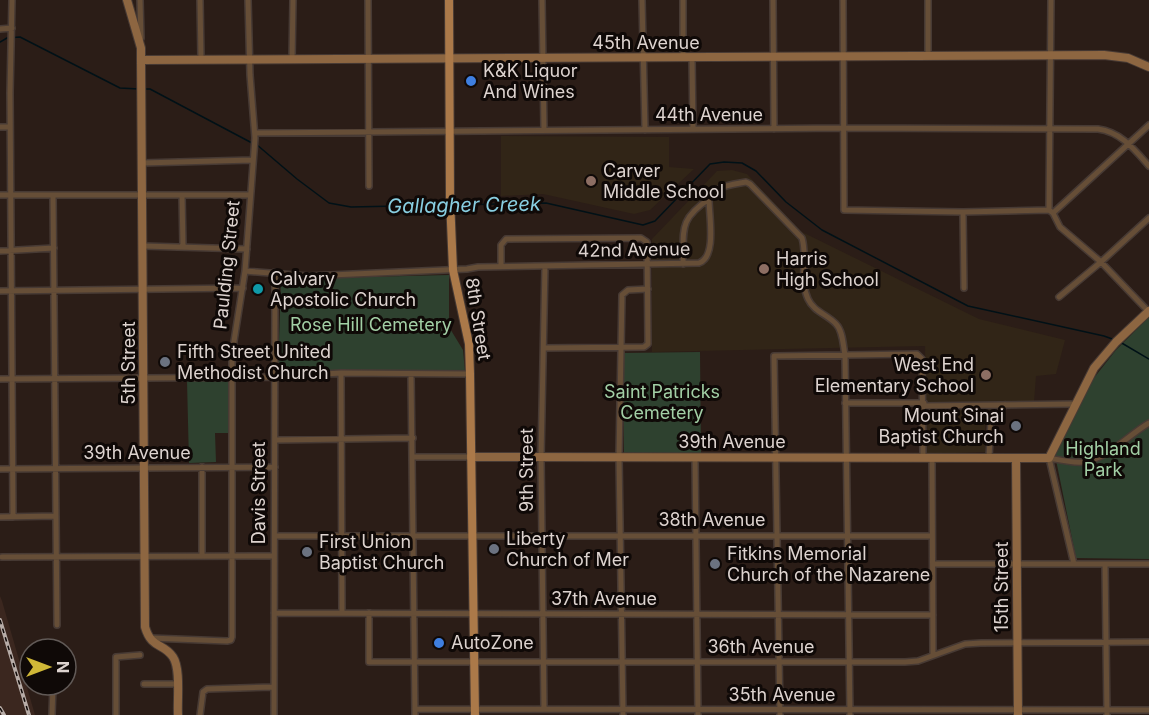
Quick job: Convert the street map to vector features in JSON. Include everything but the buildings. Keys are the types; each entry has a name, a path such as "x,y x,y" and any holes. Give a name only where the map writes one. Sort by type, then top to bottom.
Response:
{"main road":[{"name":"8th Street","path":"449,0 450,199 453,270 467,335 470,374 475,712"}],"street":[{"path":"12,0 10,127 13,517"},
{"name":"5th Street","path":"127,0 141,48 145,627 148,638"},
{"path":"140,0 141,48"},
{"path":"200,0 201,59"},
{"name":"Paulding Street","path":"148,638 231,640 232,637 232,354 245,272 255,136 249,60 248,0"},
{"path":"292,0 292,60"},
{"path":"368,0 369,186"},
{"path":"542,0 544,130"},
{"path":"642,0 645,130"},
{"path":"683,0 683,58"},
{"path":"773,0 774,129"},
{"path":"843,0 844,210 1051,212 1149,125"},
{"path":"928,0 928,56"},
{"path":"1051,0 1051,212 1060,227 1101,262 1149,311 1118,340 1094,368 1049,458 1074,564"},
{"path":"0,29 12,30"},
{"name":"45th Avenue","path":"141,60 1116,56 1137,61 1149,67"},
{"path":"692,58 693,129"},
{"path":"0,127 10,127"},
{"name":"44th Avenue","path":"255,136 544,130 1105,130 1116,134 1129,144 1149,166"},
{"path":"142,163 252,160"},
{"path":"683,264 684,224 693,210 709,199 720,187 746,182 802,238 805,248 804,284 808,298 813,307 836,324 841,333 845,355 850,713"},
{"path":"0,195 250,195"},
{"path":"52,195 57,625"},
{"path":"182,195 183,247"},
{"name":"42nd Avenue","path":"245,272 275,272 308,276 501,266 648,265 704,262 709,254 709,199"},
{"path":"963,212 964,288"},
{"path":"1059,297 1149,218"},
{"path":"501,266 501,245 506,239 641,237 647,242 648,344 644,347 621,348 544,348"},
{"path":"143,246 247,249"},
{"path":"0,251 54,248"},
{"name":"9th Street","path":"544,709 541,457 545,266"},
{"name":"Davis Street","path":"274,715 275,272"},
{"path":"0,291 243,288"},
{"path":"623,712 620,457 622,294 628,290 648,289"},
{"path":"780,713 774,356 917,354 922,359 932,536 933,655"},
{"path":"0,379 274,377 341,373 470,374"},
{"path":"341,373 342,613"},
{"path":"411,374 415,712"},
{"path":"845,403 1075,404"},
{"path":"989,457 992,420 1005,405"},
{"path":"1049,458 1069,461 1091,460 1109,451 1149,423"},
{"path":"275,440 413,438"},
{"name":"39th Avenue","path":"413,457 1049,458"},
{"path":"695,457 698,712"},
{"name":"15th Street","path":"1016,458 1018,713"},
{"path":"202,467 202,556"},
{"name":"39th Avenue","path":"0,469 275,467"},
{"path":"0,517 56,516"},
{"name":"38th Avenue","path":"275,536 932,536"},
{"path":"2,557 274,556"},
{"path":"933,564 1149,564"},
{"path":"1105,564 1107,712"},
{"name":"37th Avenue","path":"274,612 473,615 697,613 933,615"},
{"name":"36th Avenue","path":"369,613 369,662 911,662 965,644 1149,642"},
{"path":"148,638 173,657 177,667 177,715"},
{"path":"116,715 116,657 140,655"},
{"path":"144,684 177,684"},
{"path":"200,715 203,692 207,689 274,687"},
{"path":"52,715 53,697"},
{"name":"35th Avenue","path":"415,712 544,709 780,713 1018,713 1149,710"}],"shaded area":[{"name":"Carver Middle School","path":"501,136 669,137 669,167 694,169 650,210 634,214 543,194 501,196"},
{"name":"Harris High School","path":"732,170 747,174 802,232 979,319 1065,340 1056,374 1036,376 1034,402 1000,402 991,410 985,424 985,452 927,454 925,346 652,352 652,239 717,171"},
{"path":"0,596 18,656 18,697 30,697 35,715 0,715"}],"green space":[{"name":"Rose Hill Cemetery","path":"449,275 449,327 463,350 465,371 278,374 281,279"},
{"name":"Highland Park","path":"1149,317 1149,559 1076,558 1055,455 1090,383 1116,350"},
{"name":"Saint Patricks Cemetery","path":"700,352 701,453 624,453 623,353"},
{"path":"187,381 228,381 229,433 215,433 216,462 189,463"}],"waterway":[{"name":"Gallagher Creek","path":"0,42 7,38 20,37 120,88 139,89"},
{"name":"Gallagher Creek","path":"144,89 150,89 252,143"},
{"name":"Gallagher Creek","path":"256,144 329,203 351,207 446,205"},
{"name":"Gallagher Creek","path":"454,205 546,203 643,225 655,221 710,164 742,163 756,171 786,202 822,230 968,306 1115,340"},
{"name":"Gallagher Creek","path":"1120,342 1149,359"}],"railway":[{"path":"0,620 29,715"},
{"path":"0,708 4,715"}],"place":[{"name":"K&K Liquor And Wines","path":"471,81"},
{"name":"Carver Middle School","path":"591,181"},
{"name":"Harris High School","path":"764,269"},
{"name":"Calvary Apostolic Church","path":"258,289"},
{"name":"Fifth Street United Methodist Church","path":"165,362"},
{"name":"West End Elementary School","path":"986,375"},
{"name":"Mount Sinai Baptist Church","path":"1016,426"},
{"name":"Liberty Church of Mer","path":"494,549"},
{"name":"First Union Baptist Church","path":"307,552"},
{"name":"Fitkins Memorial Church of the Nazarene","path":"715,564"},
{"name":"AutoZone","path":"439,643"}]}
